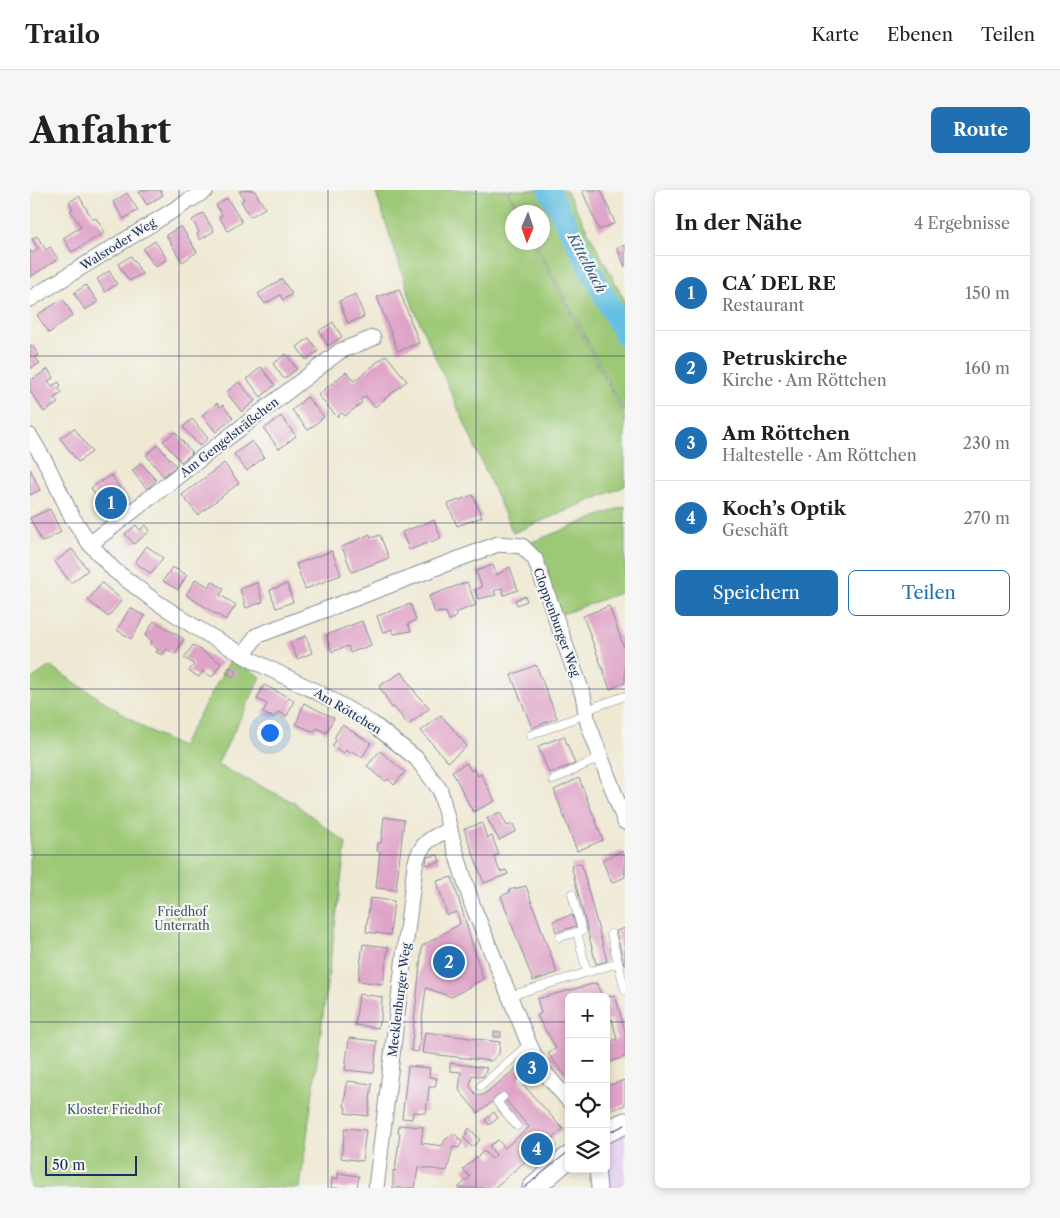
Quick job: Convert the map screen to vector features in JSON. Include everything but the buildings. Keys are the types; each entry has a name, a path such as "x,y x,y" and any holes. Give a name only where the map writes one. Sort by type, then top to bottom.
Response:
{"main road":[{"path":"610,1130 625,1123"},
{"path":"533,1188 565,1160"}],"street":[{"name":"Walsroder Weg","path":"30,299 206,190"},
{"name":"Am Gengelsträßchen","path":"90,544 340,352 372,338"},
{"name":"Am Röttchen","path":"30,436 46,462 70,513 90,544 114,570 145,594 244,655 325,696 373,724 417,759 440,790 472,904 529,1044 540,1067 565,1097"},
{"name":"Cloppenburger Weg","path":"244,655 256,636 498,544 522,546 535,560 583,695 586,712 601,757 625,822"},
{"name":"Mecklenburger Weg","path":"376,1188 415,865 422,846 432,836 450,830"},
{"path":"597,1173 599,1188"}],"lane":[{"path":"531,735 625,696"},
{"path":"553,780 601,757"},
{"path":"560,937 582,931 572,894"},
{"path":"577,932 587,972"},
{"path":"611,934 625,990"},
{"path":"509,996 618,962"},
{"path":"481,1086 529,1044"},
{"path":"521,1082 540,1067"},
{"path":"503,1097 497,1102 517,1126"}],"shaded area":[{"path":"625,1129 625,1188 601,1188 599,1173 610,1173 610,1138"}],"green space":[{"path":"375,190 507,190 515,205 505,205 505,250 538,250 625,417 625,486 513,533 414,309"},
{"path":"509,190 566,190 625,301 625,413 540,250 550,250 550,205 517,205"},
{"path":"625,506 625,591 562,614 529,543"},
{"name":"Friedhof Unterrath","path":"231,659 261,677 217,765 293,802 346,843 300,1188 30,1188 30,680 50,666 146,729 181,747"}],"waterway":[{"name":"Kittelbach","path":"549,190 625,335"}],"tram line":[{"path":"610,1132 625,1125"},
{"path":"524,1188 565,1154"}],"place":[{"name":"CA´ DEL RE","path":"111,503"},
{"name":"Petruskirche","path":"449,962"},
{"name":"Am Röttchen","path":"532,1068"},
{"name":"Koch’s Optik","path":"537,1149"}],"park label":[{"name":"Kloster Friedhof","path":"114,1109"}]}
